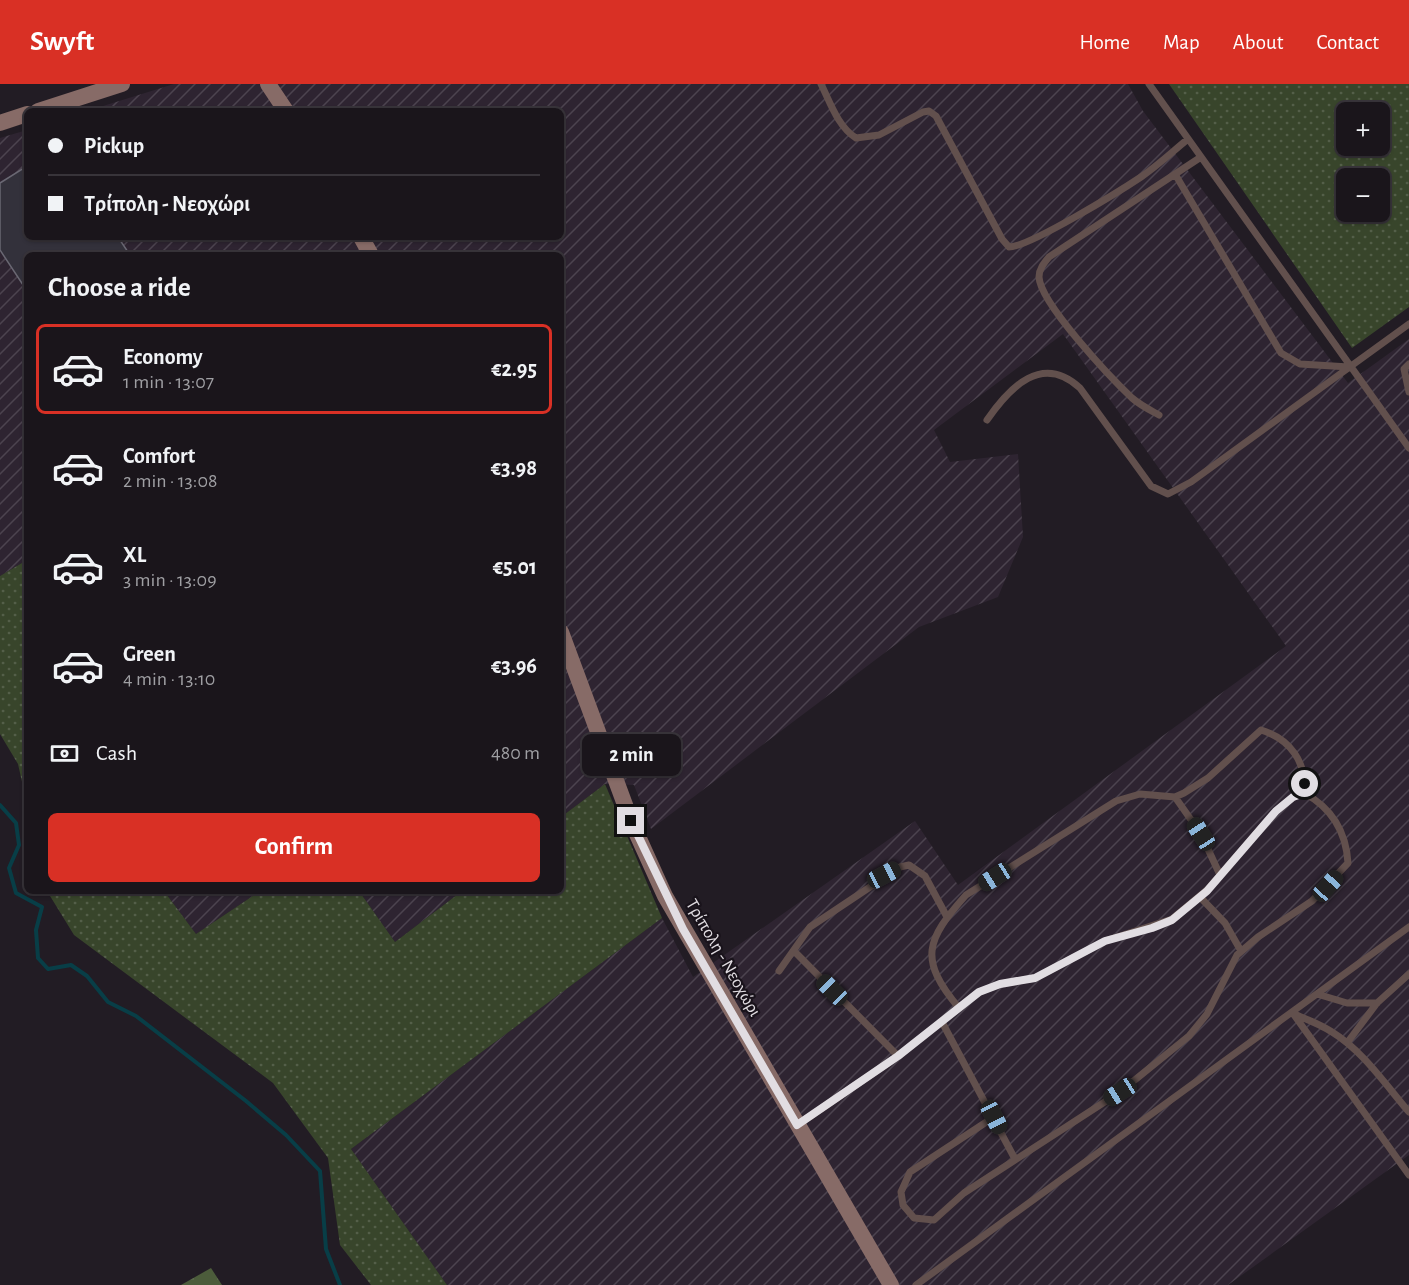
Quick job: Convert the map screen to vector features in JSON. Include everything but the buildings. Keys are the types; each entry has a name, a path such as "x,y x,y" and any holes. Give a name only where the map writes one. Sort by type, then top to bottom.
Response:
{"main road":[{"path":"47,108 122,84"},
{"path":"268,84 284,108"},
{"path":"0,123 24,115"},
{"name":"Τρίπολη - Νεοχώρι","path":"564,640 631,821 664,896 891,1285"}],"lane":[{"path":"821,84 834,111 849,134 856,138 879,135 923,112 928,111 936,116 1002,239 1009,246 1017,247 1141,177 1188,139"},
{"path":"1149,84 1409,448"},
{"path":"1159,415 1133,399 1083,345 1050,303 1039,275 1041,266 1049,258 1201,157"},
{"path":"1174,174 1281,353 1300,364 1349,367"},
{"path":"987,420 1000,402 1029,377 1049,371 1069,377 1080,388 1151,486 1168,494 1191,482 1409,324"},
{"path":"1409,364 1404,369 1409,392"},
{"path":"959,1008 939,979 930,953 935,936 947,916 966,895 1116,801 1140,794 1175,797 1208,778 1261,730 1280,737 1294,751 1304,776 1304,793"},
{"path":"797,1125 898,1056 959,1008 990,988 1035,978 1105,941 1172,920 1200,897 1276,811 1293,797 1304,793"},
{"path":"994,1117 910,1172 901,1192 903,1205 914,1218 934,1220 964,1193 1120,1092 1189,1036 1207,1014 1223,979 1241,951 1312,901 1348,863 1346,843 1338,824 1323,806 1304,793"},
{"path":"1175,797 1201,834 1220,875"},
{"path":"779,971 795,952 810,927 900,867 909,865 925,876 947,916"},
{"path":"1200,897 1225,923 1241,951"},
{"path":"916,1285 1409,927"},
{"path":"795,952 898,1056"},
{"path":"1347,1043 1377,1003 1409,974"},
{"path":"1317,994 1347,1003 1377,1003"},
{"path":"1292,1012 1331,1031 1347,1043 1361,1055 1409,1112"},
{"path":"1292,1012 1409,1175"},
{"path":"942,1022 1016,1159"}],"shaded area":[{"path":"174,84 1128,84 1143,111 1348,383 1409,339 1409,1155 1228,1285 447,1285 351,1149 662,918 693,977 915,821 958,885 1286,646 1063,334 934,430 950,462 1018,454 1023,537 998,597 919,627 651,829 634,785 605,784 564,815 564,252 24,252 24,562 0,576 0,138 24,131 24,240 564,240 564,108 97,108"},
{"path":"166,894 256,894 196,934"},
{"path":"361,894 458,894 395,942"}],"green space":[{"path":"1169,84 1409,84 1409,307 1352,348"},
{"path":"24,562 24,791 18,764 0,734 0,576"},
{"path":"605,784 662,918 351,1149 447,1285 371,1285 340,1245 328,1158 273,1083 74,935 49,894 166,894 196,934 256,894 361,894 395,942 458,894 564,894 564,815"},
{"path":"211,1268 222,1285 181,1285"}],"waterway":[{"path":"0,805 16,823 19,845 9,868 16,893 42,907 36,930 38,958 48,969 71,965 87,976 108,1002 136,1016 246,1101 286,1135 320,1171 326,1249 340,1285"}],"route":[{"path":"631,821 664,896 797,1125 898,1056 979,992 1000,984 1035,978 1105,941 1172,920 1207,891 1276,811 1293,797 1304,793 1305,784"}]}
